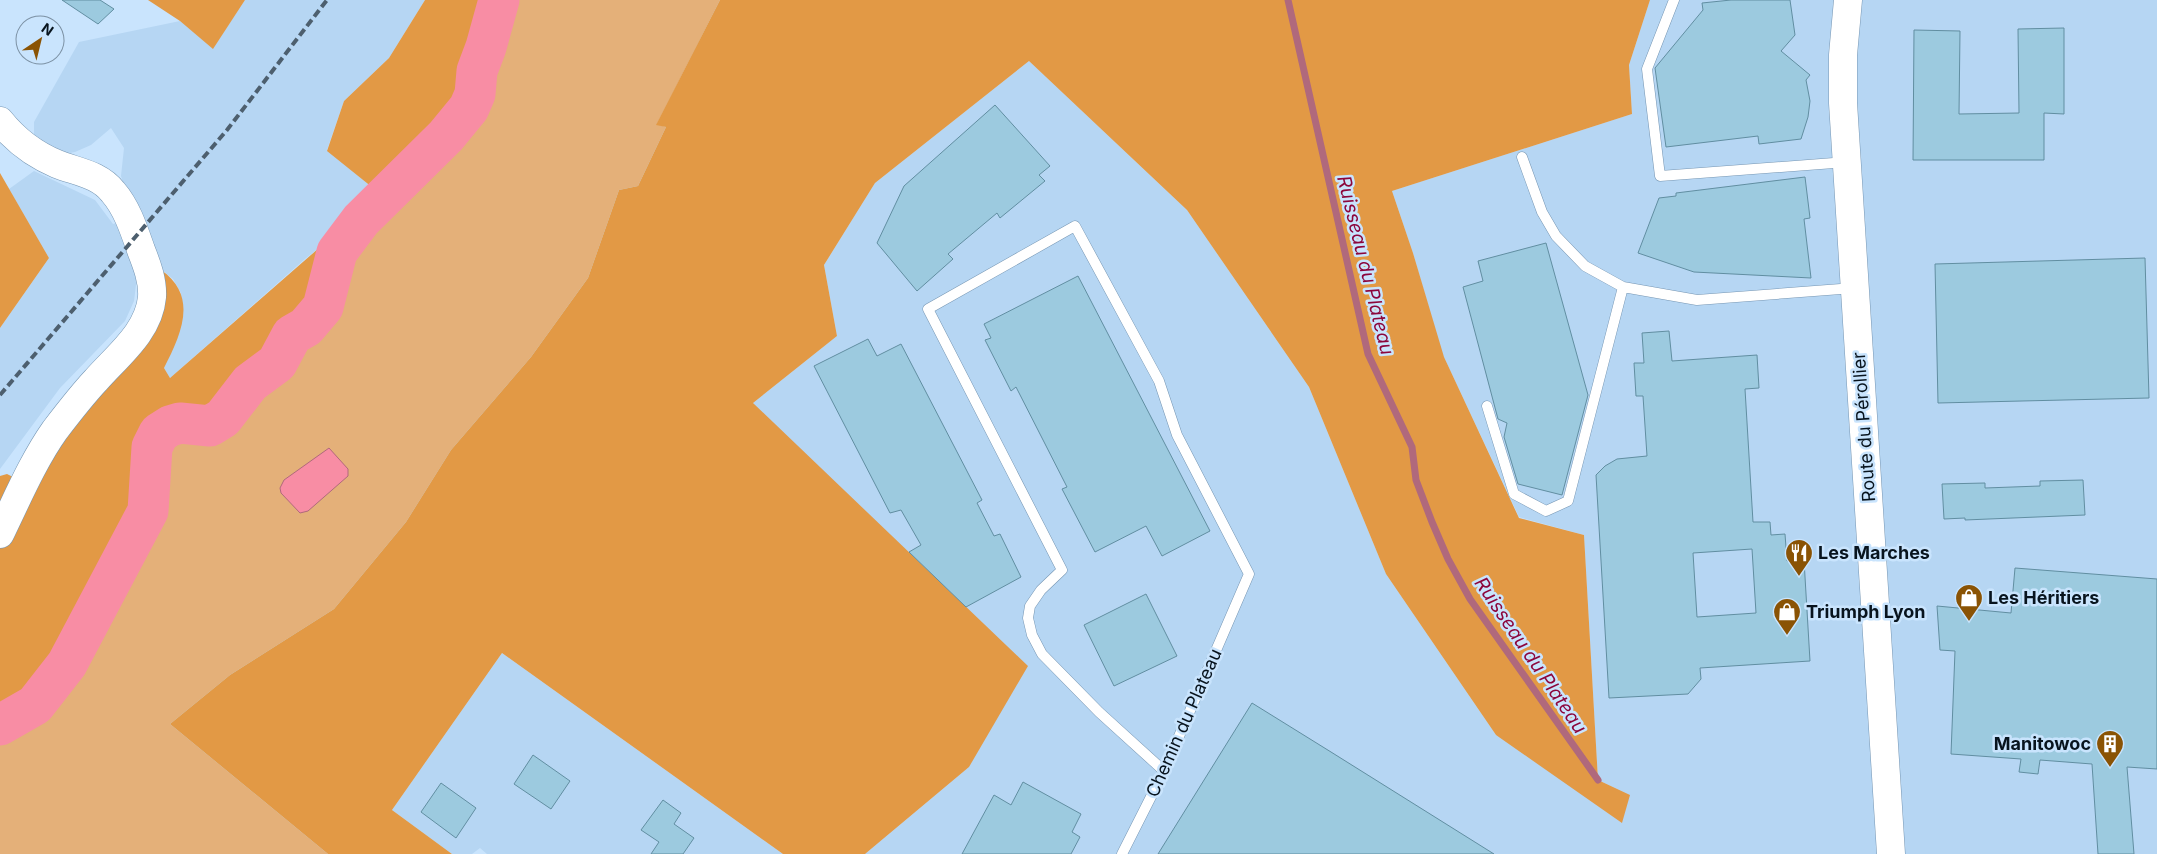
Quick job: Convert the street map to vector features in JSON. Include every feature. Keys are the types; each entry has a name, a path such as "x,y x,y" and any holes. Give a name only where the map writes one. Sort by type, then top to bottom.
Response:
{"main road":[{"name":"Route du Pérollier","path":"1848,0 1843,65 1847,162 1891,854"},
{"path":"0,121 22,144 36,154 91,175 113,191 121,202 137,236 150,275 152,289 150,307 145,322 128,346 77,402 54,432 0,534"}],"lane":[{"path":"1674,0 1646,69 1660,176 1847,162"},
{"path":"1522,157 1542,212 1556,236 1585,266 1622,287 1697,300 1855,288"},
{"name":"Chemin du Plateau","path":"1122,854 1164,771 1249,574 1177,435 1159,381 1075,226 928,309 1062,570 1041,590 1030,606 1028,618 1032,635 1042,654 1100,712 1164,771"},
{"path":"1487,406 1514,494 1546,511 1568,501 1622,287"}],"shaded area":[{"path":"148,0 245,0 213,49 180,21"},
{"path":"245,0 425,0 389,58 344,101 327,150 379,193 349,224 305,259 170,378 164,368 181,293 173,279 162,270 137,277 134,301 125,321 60,388 0,469 0,328 49,258 9,189 34,171 95,200 113,224 134,219 121,176 124,148 111,128 91,145 75,152 64,154 34,145 34,122 79,42 180,21 213,48"},
{"path":"425,0 499,0 477,71 475,94 469,108 446,136 383,196 327,151 344,101 389,58"},
{"path":"499,0 720,0 657,124 666,127 638,186 619,190 588,278 531,357 451,450 406,522 334,609 230,675 170,724 328,854 0,854 0,725 35,705 67,664 148,511 152,447 159,433 170,426 180,423 210,426 223,418 250,383 277,363 292,335 306,327 323,307 337,252 361,220 446,136 469,108 475,94 477,71"},
{"path":"720,0 1650,0 1629,65 1632,114 1392,191 1413,253 1444,357 1519,518 1584,535 1598,780 1630,795 1622,823 1496,735 1386,574 1309,387 1187,210 1029,61 875,183 824,265 837,336 753,403 1028,666 969,767 865,854 783,854 502,653 392,810 452,854 328,854 170,724 230,675 334,609 406,522 451,450 531,357 588,278 619,190 638,186 666,127 656,125"},
{"path":"1650,0 2157,0 2157,854 865,854 969,767 753,403 837,336 824,265 875,183 1029,61 1187,210 1309,387 1386,574 1496,735 1630,795 1598,780 1584,535 1519,517 1442,353 1413,253 1392,191 1632,114 1629,65"},
{"path":"0,173 49,258 0,328"},
{"path":"367,214 337,252 323,307 306,327 292,335 277,363 250,383 223,418 210,426 180,423 170,426 159,433 152,447 148,511 67,664 35,705 0,725 0,476 7,474 25,483 118,357 161,270 173,280 180,292 183,304 181,329 164,368 170,378 335,234"},
{"path":"329,448 348,469 348,476 308,511 300,513 281,493 280,488 284,480"},
{"path":"502,653 783,854 487,854 480,848 472,854 452,854 392,810"},
{"path":"35,692 55,697 54,702 45,716 26,725 20,712 19,701"}],"building":[{"path":"62,0 100,0 114,9 98,24"},
{"path":"1731,0 1790,0 1795,35 1781,51 1810,75 1806,80 1810,101 1808,117 1801,139 1759,144 1758,136 1666,147 1655,68 1703,10 1702,3"},
{"path":"2064,28 2064,114 2044,113 2044,160 1913,160 1914,30 1960,31 1959,114 2019,113 2018,29"},
{"path":"995,105 1050,166 1039,175 1045,181 1000,218 997,213 948,254 953,259 917,291 877,243 904,186"},
{"path":"1805,177 1810,218 1804,219 1811,278 1694,272 1638,253 1659,198 1676,196 1676,193"},
{"path":"1546,243 1588,395 1562,495 1518,484 1504,437 1507,423 1498,419 1463,287 1483,281 1478,261"},
{"path":"2145,258 2149,398 1938,403 1935,264"},
{"path":"1078,276 1210,531 1162,556 1146,526 1095,552 1062,489 1067,487 1016,387 1011,391 985,340 991,338 984,324"},
{"path":"1669,331 1672,361 1757,355 1759,388 1745,389 1753,522 1770,522 1771,535 1785,534 1787,561 1804,560 1810,661 1700,668 1701,679 1688,694 1609,698 1596,475 1605,466 1617,459 1647,456 1643,396 1636,396 1634,363 1644,363 1642,333","holes":["1752,549 1756,613 1697,617 1693,553"]},
{"path":"868,339 877,356 901,344 982,500 977,503 994,536 1000,534 1021,577 966,607 909,552 921,545 901,510 890,513 814,366"},
{"path":"2083,480 2085,515 1965,520 1965,518 1944,519 1942,484 1985,483 1985,488 2040,486 2040,481"},
{"path":"2015,568 2157,579 2157,769 2127,767 2134,854 2098,854 2092,764 2040,760 2038,774 2019,772 2021,759 1951,754 1955,651 1940,650 1937,606 2011,613"},
{"path":"1146,594 1177,656 1114,686 1084,625"},
{"path":"1252,703 1331,752 1494,854 1158,854"},
{"path":"533,755 570,781 551,809 514,784"},
{"path":"1023,782 1081,814 1072,832 1080,837 1071,854 962,854 994,795 1011,805"},
{"path":"441,783 476,808 456,838 421,812"},
{"path":"663,800 681,813 674,824 694,838 683,854 651,854 659,842 641,830"}],"waterway":[{"path":"0,725 35,705 67,664 148,511 152,447 159,433 170,426 180,423 210,426 223,418 250,383 277,363 292,335 306,327 323,307 337,252 361,220 446,136 469,108 475,94 477,71 499,0"},
{"name":"Ruisseau du Plateau","path":"1288,0 1368,354 1412,447 1416,480 1432,522 1448,559 1470,599 1598,780"}],"railway":[{"path":"0,395 227,130 327,0"}],"place":[{"name":"Les Marches","path":"1799,577"},
{"name":"Les Héritiers","path":"1969,622"},
{"name":"Triumph Lyon","path":"1787,636"},
{"name":"Manitowoc","path":"2110,768"}]}
